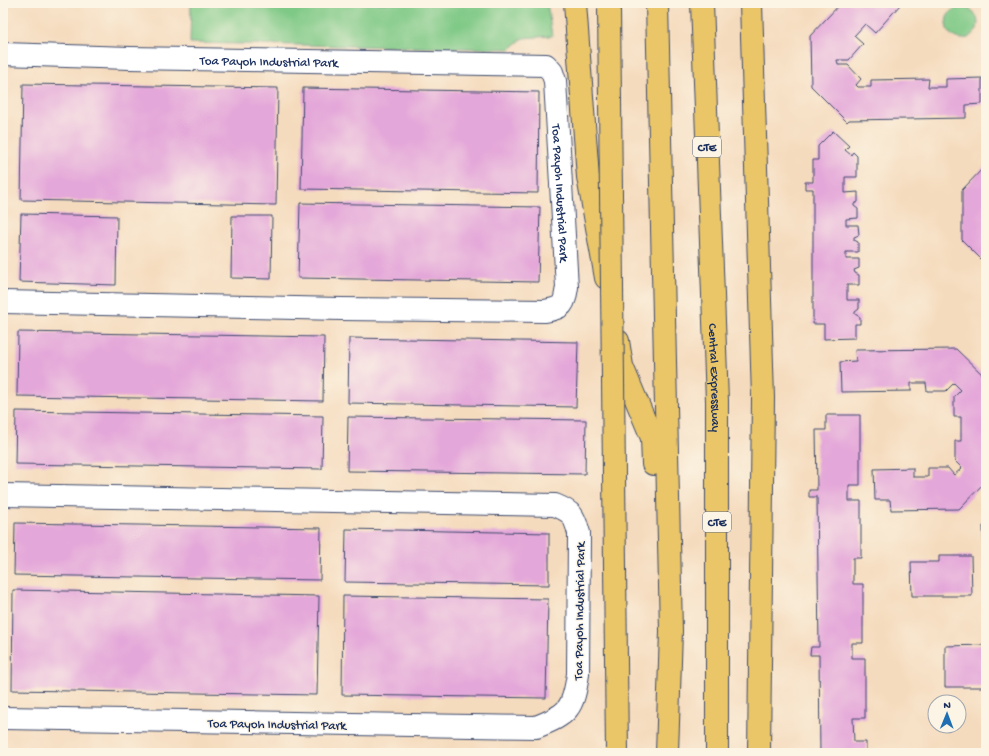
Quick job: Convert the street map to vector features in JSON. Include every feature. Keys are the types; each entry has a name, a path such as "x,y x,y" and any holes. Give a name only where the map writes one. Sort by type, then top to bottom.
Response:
{"highway":[{"path":"575,3 588,177 622,366 652,438 658,600 671,631"},
{"path":"657,3 671,631 667,753"},
{"name":"Central Expressway","path":"702,3 717,401 717,753"},
{"path":"751,3 763,398 759,753"},
{"path":"609,6 617,753"}],"lane":[{"name":"Toa Payoh Industrial Park","path":"3,54 130,58 546,65 552,72 555,82 567,287 564,302 558,308 545,311 333,309 3,302"},
{"name":"Toa Payoh Industrial Park","path":"3,494 555,505 569,510 575,519 579,533 578,674 575,693 571,706 557,719 536,727 3,718"}],"green space":[{"path":"191,3 547,3 552,36 523,38 510,49 190,43"},
{"path":"959,7 965,7 974,11 978,23 974,35 965,39 959,39 950,35 946,26 946,20 950,11"}],"building":[{"path":"841,3 897,3 900,5 875,33 865,24 854,36 863,44 849,60 837,60 838,65 848,65 861,79 856,85 858,87 871,87 871,80 929,79 928,87 946,87 946,79 982,78 982,104 966,105 966,118 849,120 847,122 811,86 810,36"},
{"path":"23,84 278,88 276,205 21,200"},
{"path":"303,88 539,92 538,193 301,189"},
{"path":"833,131 849,146 845,150 851,155 853,152 857,156 857,177 845,177 845,193 858,192 858,202 854,204 854,206 858,209 858,218 846,219 846,225 858,225 859,235 854,237 854,240 858,242 858,252 846,252 846,259 859,259 859,268 854,270 855,273 859,275 859,285 847,285 847,300 859,300 859,309 855,312 855,314 860,317 860,324 855,324 855,338 824,339 824,324 813,324 813,189 805,189 805,182 813,182 813,160 818,160 818,146"},
{"path":"986,165 986,264 962,240 962,190"},
{"path":"300,203 540,207 538,282 298,278"},
{"path":"21,214 117,216 116,285 19,282"},
{"path":"232,216 272,216 271,279 231,278"},
{"path":"18,332 324,337 323,401 17,396"},
{"path":"349,338 578,342 576,407 348,403"},
{"path":"956,349 986,378 986,481 959,509 891,510 890,500 875,500 874,469 913,468 913,477 928,477 928,468 948,468 954,475 962,468 955,461 955,441 961,441 961,417 954,417 954,397 961,390 954,383 946,391 927,391 926,383 911,383 911,391 841,392 840,362 856,361 855,350"},
{"path":"16,411 323,416 322,469 15,464"},
{"path":"826,415 860,415 860,485 849,485 849,501 861,501 861,558 853,558 853,584 863,584 863,643 852,643 852,658 865,658 865,718 853,718 854,742 866,742 866,753 820,753 819,655 810,655 811,647 819,647 817,497 809,497 809,490 817,490 816,430 826,430"},
{"path":"348,417 586,420 585,474 347,471"},
{"path":"15,523 321,528 320,580 14,575"},
{"path":"983,526 986,526 986,567 984,567"},
{"path":"346,529 549,533 549,585 345,582"},
{"path":"939,556 971,556 972,596 912,596 911,562 939,562"},
{"path":"13,590 319,596 317,695 12,690"},
{"path":"343,596 548,599 546,698 342,695"},
{"path":"986,645 986,687 945,687 945,646"}]}
